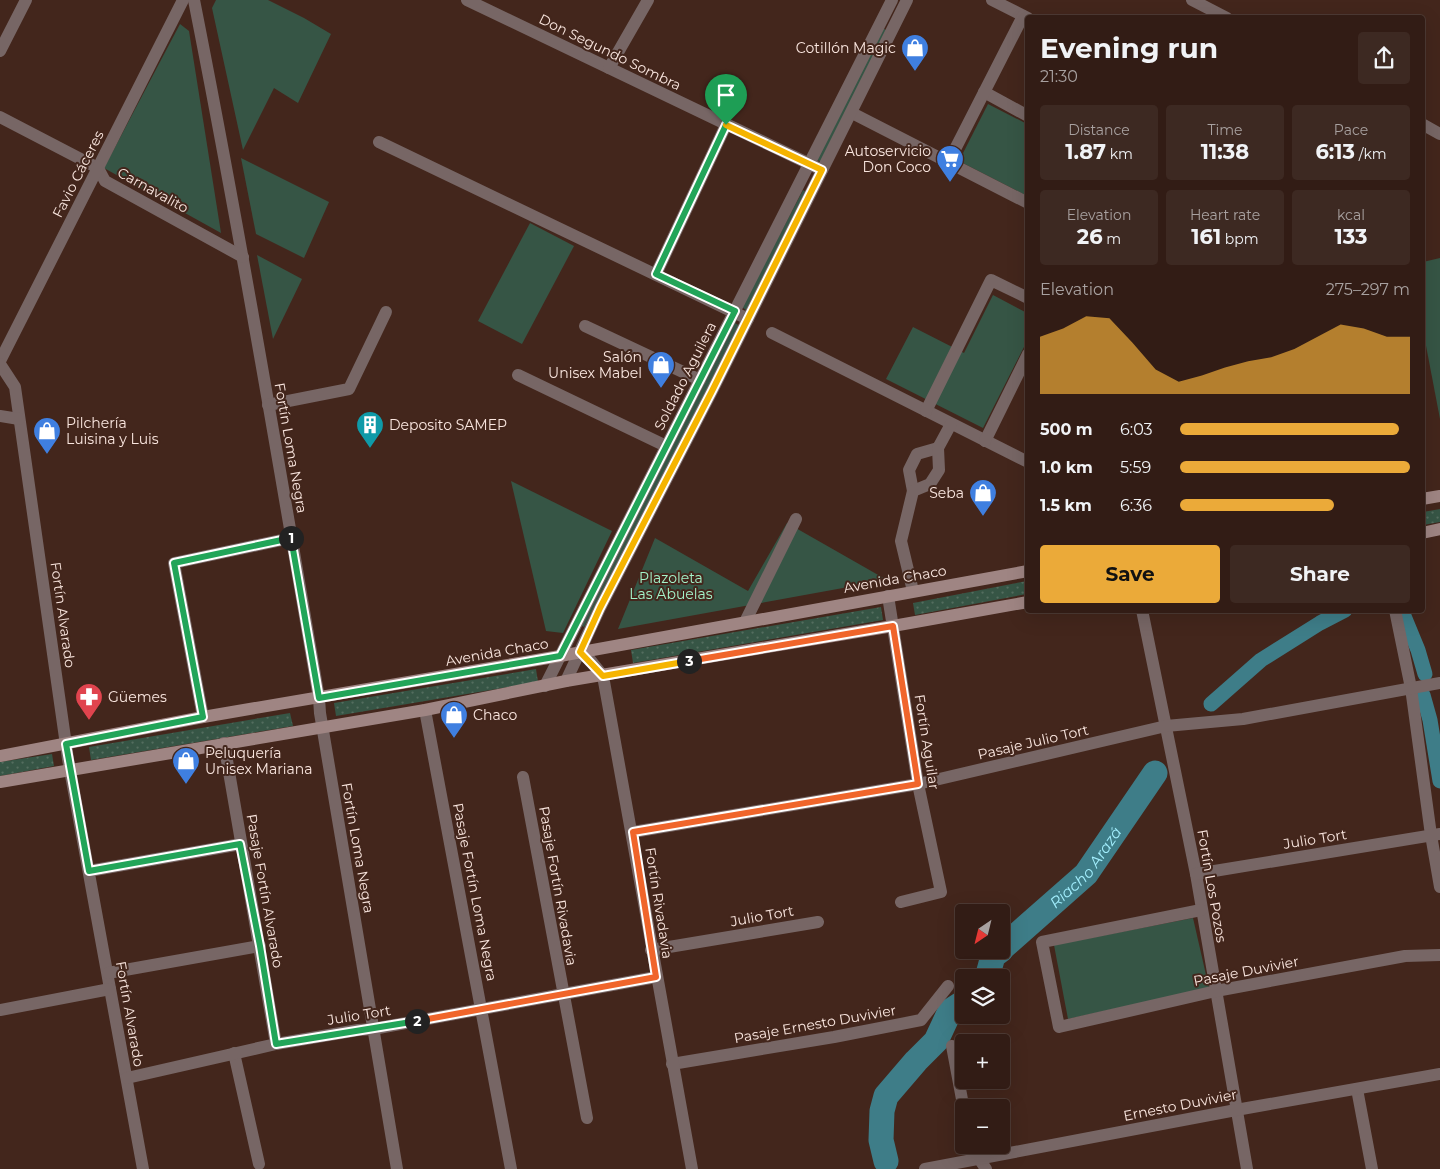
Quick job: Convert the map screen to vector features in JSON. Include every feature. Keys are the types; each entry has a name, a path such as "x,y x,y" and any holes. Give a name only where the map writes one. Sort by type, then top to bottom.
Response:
{"main road":[{"path":"1425,498 1440,496"},
{"path":"1425,532 1440,529"},
{"name":"Avenida Chaco","path":"0,756 203,717 560,656 1025,572"},
{"path":"0,782 425,710 566,681 1025,603"}],"street":[{"path":"0,51 26,0"},
{"name":"Favio Cáceres","path":"0,363 183,0"},
{"name":"Fortín Loma Negra","path":"194,0 224,152 292,538 396,1169"},
{"name":"Don Segundo Sombra","path":"467,0 822,170"},
{"path":"609,68 648,0"},
{"path":"566,681 605,599 852,113 907,0"},
{"path":"949,161 1025,17 992,0"},
{"path":"1192,0 1221,15"},
{"path":"889,6 898,17"},
{"name":"Soldado Aguilera","path":"545,686 889,6"},
{"path":"984,92 1025,114"},
{"path":"852,113 1025,201"},
{"name":"Carnavalito","path":"0,116 98,168 105,181 243,257"},
{"path":"656,274 726,125"},
{"path":"1425,126 1440,134"},
{"path":"378,142 735,311 748,319"},
{"path":"926,411 991,280 1025,297"},
{"path":"268,405 349,389 386,312"},
{"path":"585,326 700,380"},
{"path":"772,333 1025,461"},
{"path":"985,441 1025,360"},
{"name":"Fortín Alvarado","path":"0,363 15,388 70,770 143,1169"},
{"path":"518,375 666,446"},
{"path":"0,416 20,419"},
{"path":"912,492 930,484 939,470 938,448 951,424"},
{"path":"913,591 900,541 912,492 909,470 917,454 938,448"},
{"path":"745,622 796,519"},
{"path":"203,717 174,563 292,538"},
{"name":"Fortín Aguilar","path":"888,596 918,784 941,892 901,902"},
{"name":"Fortín Los Pozos","path":"1143,613 1196,874 1247,1169"},
{"path":"1396,613 1435,835 1440,887"},
{"path":"580,652 603,676"},
{"name":"Fortín Rivadavia","path":"603,676 633,832 651,950 692,1169"},
{"name":"Pasaje Julio Tort","path":"633,832 918,784 1166,726 1243,719 1440,683"},
{"name":"Pasaje Fortín Loma Negra","path":"425,710 511,1169"},
{"name":"Pasaje Fortín Alvarado","path":"224,743 276,1044"},
{"name":"Pasaje Fortín Rivadavia","path":"523,776 562,993 587,1118"},
{"name":"Julio Tort","path":"1196,874 1435,835"},
{"path":"89,871 240,844"},
{"name":"Pasaje Duvivier","path":"1201,910 1042,942 1059,1027 1216,991 1405,956 1440,956"},
{"name":"Julio Tort","path":"651,950 818,922"},
{"path":"108,973 260,946"},
{"name":"Julio Tort","path":"127,1078 276,1044 373,1029 656,977"},
{"name":"Pasaje Ernesto Duvivier","path":"672,1064 834,1037 921,1020 948,986"},
{"path":"0,1010 110,989"},
{"path":"952,1046 962,1099"},
{"path":"234,1053 259,1164"},
{"name":"Ernesto Duvivier","path":"925,1169 983,1164 1236,1110 1440,1074"},
{"path":"1357,1090 1372,1169"}],"green space":[{"path":"216,0 268,0 331,34 298,103 274,88 243,150 212,8"},
{"path":"180,24 189,31 221,233 104,168"},
{"path":"883,28 887,31 824,163 817,160"},
{"path":"988,104 1025,123 1025,195 959,161"},
{"path":"241,158 329,202 304,258 256,234"},
{"path":"803,190 807,193 746,310 742,307"},
{"path":"530,223 574,246 522,344 478,321"},
{"path":"257,255 302,279 273,339"},
{"path":"1440,258 1440,419 1425,340 1425,262"},
{"path":"993,295 1025,312 1025,345 983,428 886,379 913,327 964,353"},
{"path":"735,323 740,326 584,627 580,625"},
{"path":"511,481 612,531 563,633 546,631"},
{"path":"1440,509 1440,522 1425,525 1425,512"},
{"name":"Plazoleta Las Abuelas","path":"787,523 887,580 618,629 655,538 748,591"},
{"path":"1025,581 1025,594 915,615 913,603"},
{"path":"881,607 883,620 633,663 631,650"},
{"path":"536,669 538,682 336,716 334,703"},
{"path":"290,713 293,726 91,760 89,747"},
{"path":"52,754 54,766 0,776 0,762"},
{"path":"1193,918 1209,988 1068,1019 1054,945"}],"waterway":[{"name":"Riacho Arazá","path":"1211,704 1261,660 1339,613"},
{"name":"Riacho Arazá","path":"1404,616 1418,650 1425,674"},
{"name":"Riacho Arazá","path":"1423,695 1430,720 1440,781"},
{"name":"Riacho Arazá","path":"1010,941 1086,874 1155,773"},
{"name":"Riacho Arazá","path":"989,969 992,959"},
{"name":"Riacho Arazá","path":"886,1161 881,1140 882,1111 886,1096 936,1041 950,1011 955,1008"}],"place":[{"name":"Cotillón Magic","path":"915,72"},
{"name":"Autoservicio Don Coco","path":"950,183"},
{"name":"Salón Unisex Mabel","path":"661,389"},
{"name":"Deposito SAMEP","path":"370,449"},
{"name":"Pilchería Luisina y Luis","path":"47,455"},
{"name":"Seba","path":"983,517"},
{"name":"Güemes","path":"89,721"},
{"name":"Chaco","path":"454,739"},
{"name":"Peluquería Unisex Mariana","path":"186,785"}],"route":[{"path":"726,125 822,170 712,391 600,608 580,652 591,661 603,676 893,626 918,784 633,832 656,977 373,1029 276,1044 260,946 240,844 89,871 66,744 203,717 174,563 292,538 319,698 560,656 735,311 656,274 726,125"}]}
